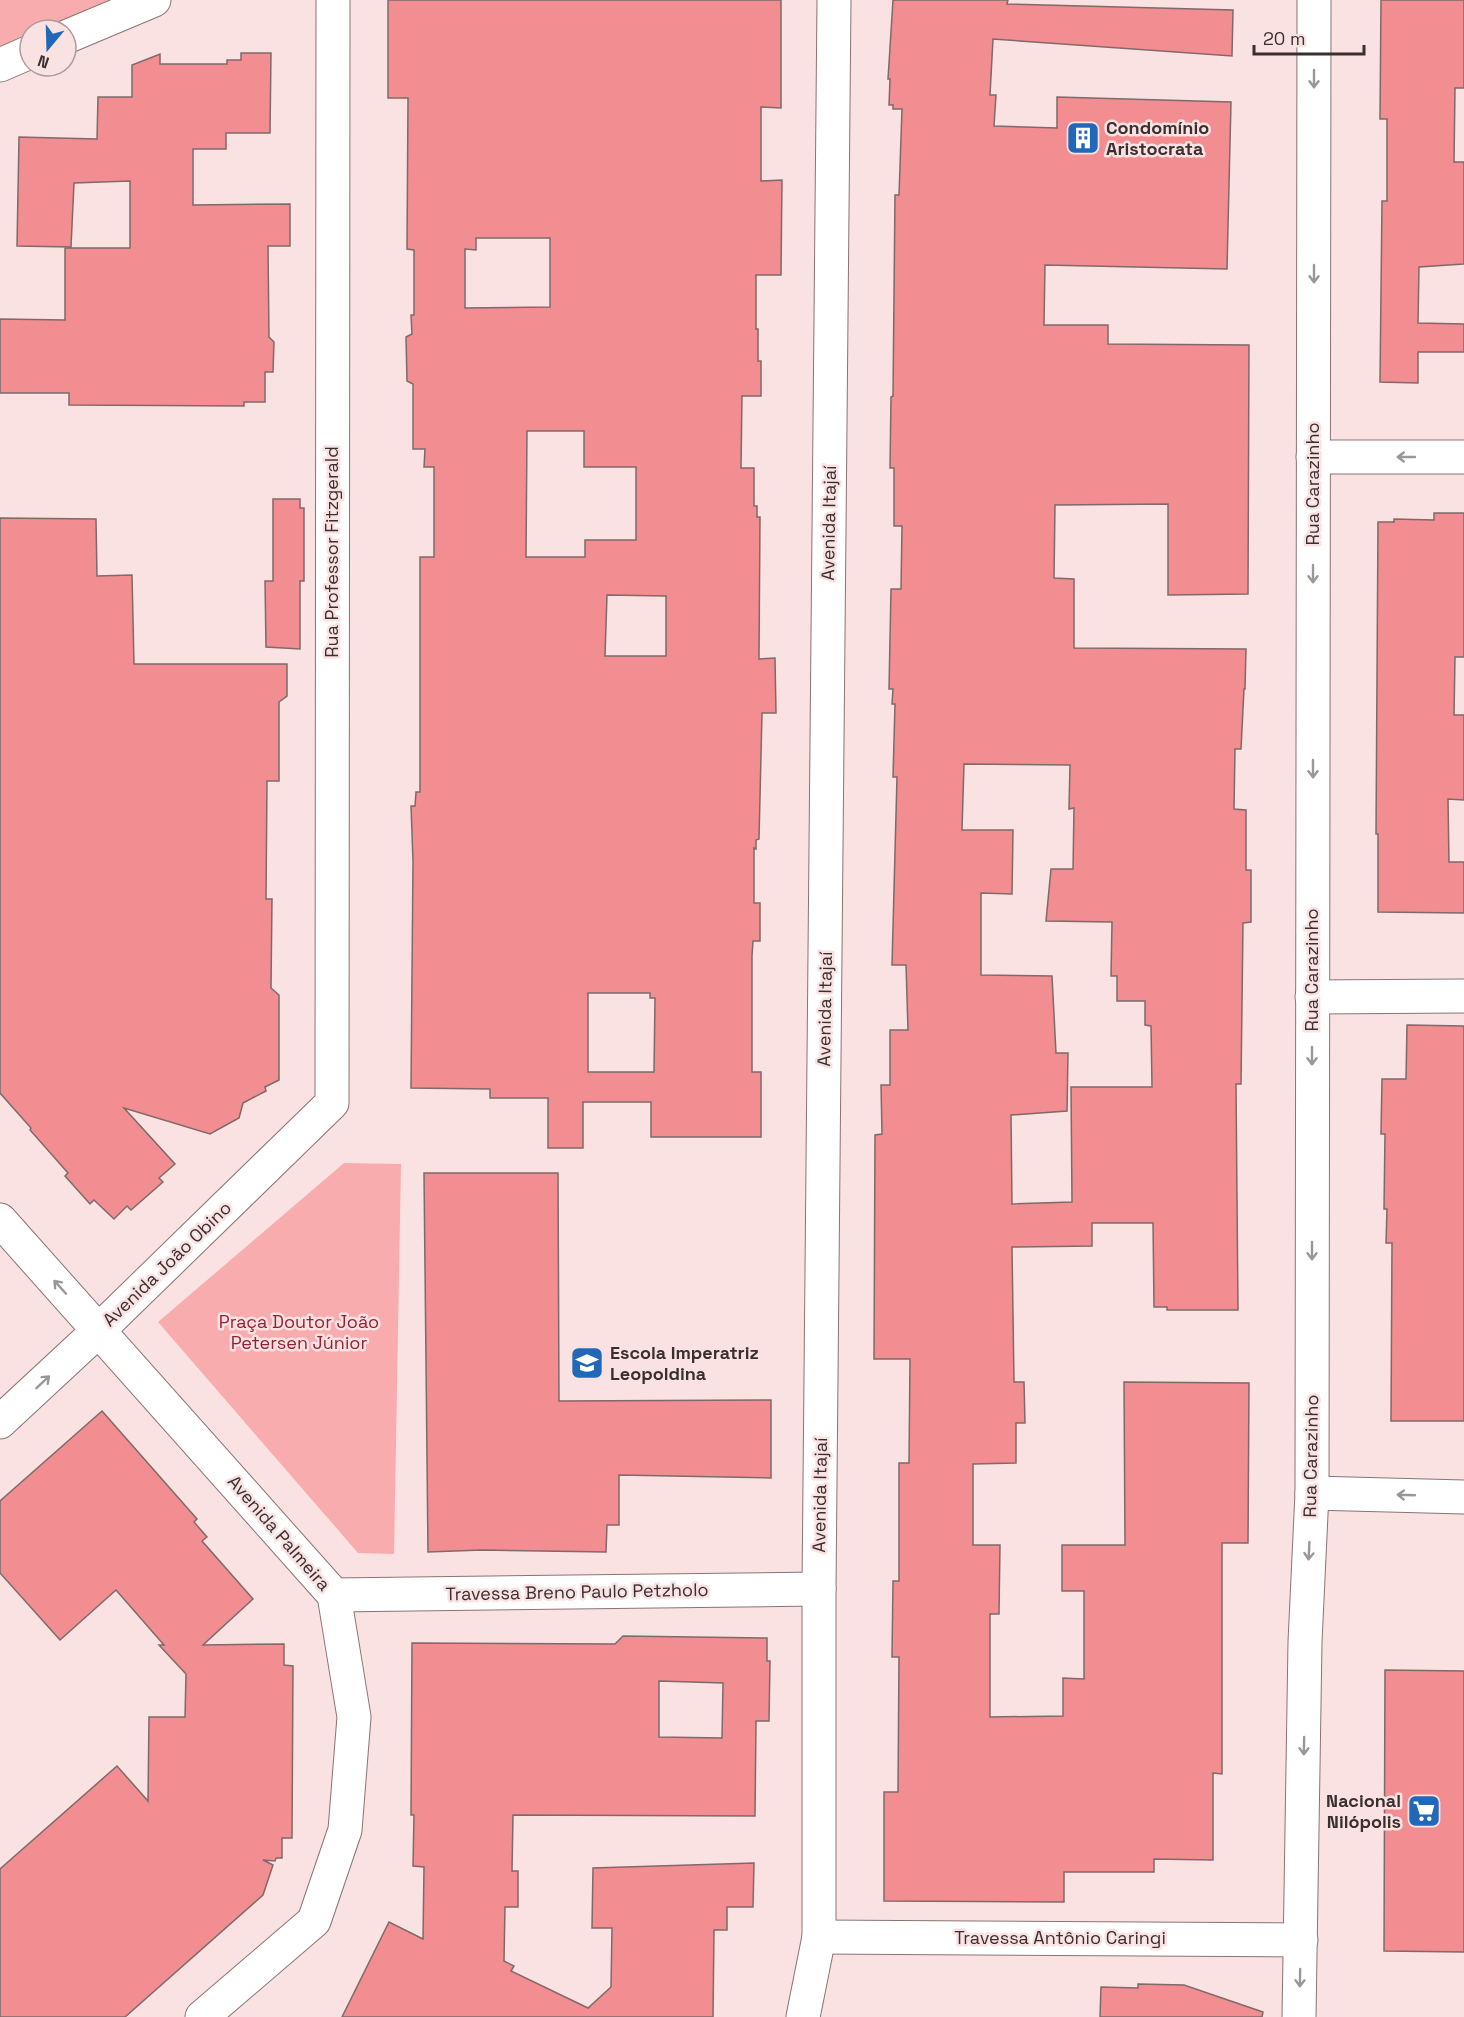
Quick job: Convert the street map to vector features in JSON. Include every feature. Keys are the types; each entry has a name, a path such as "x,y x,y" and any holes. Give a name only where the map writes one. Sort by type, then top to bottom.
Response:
{"street":[{"path":"78,32 154,0"},
{"name":"Rua Professor Fitzgerald","path":"332,1103 333,0"},
{"name":"Avenida Itajaí","path":"803,2017 819,1937 819,1589 834,0"},
{"name":"Rua Carazinho","path":"1299,2017 1305,1641 1312,1493 1314,0"},
{"path":"0,65 18,57"},
{"path":"1314,457 1464,457"},
{"path":"1312,997 1464,996"},
{"name":"Avenida João Obino","path":"0,1422 99,1330 332,1103"},
{"name":"Avenida Palmeira","path":"0,1220 334,1595 354,1717 345,1830 314,1921 202,2017"},
{"path":"1312,1493 1464,1497"},
{"name":"Travessa Breno Paulo Petzholo","path":"334,1595 819,1589"},
{"name":"Travessa Antônio Caringi","path":"819,1937 1301,1940"}],"green space":[{"path":"0,0 136,0 78,24 78,18 18,18 18,49 0,57"},
{"name":"Praça Doutor João Petersen Júnior","path":"344,1163 401,1164 394,1554 358,1553 158,1322"}],"building":[{"path":"388,0 781,0 781,108 761,107 761,181 782,180 781,275 756,275 756,329 758,329 758,361 761,361 761,396 742,396 741,468 754,468 754,506 757,506 757,517 760,517 759,659 775,658 776,713 762,713 759,839 756,840 756,849 754,848 754,903 760,903 760,941 753,941 752,956 752,1072 761,1072 761,1137 651,1137 651,1102 583,1102 583,1148 548,1148 548,1098 490,1098 490,1089 411,1088 413,861 411,806 415,806 416,792 420,792 420,557 434,557 434,467 424,467 425,449 413,449 413,384 407,381 406,337 412,334 411,315 414,315 414,250 407,249 408,98 388,98","holes":["476,238 550,238 550,307 465,308 465,249 476,250","527,431 584,431 584,467 636,467 636,540 585,540 585,557 526,557","607,595 666,596 666,656 605,656","588,993 650,993 650,998 655,998 654,1072 588,1072"]},
{"path":"893,0 1008,0 1007,4 1233,10 1232,56 993,39 990,95 996,95 994,126 1057,128 1057,97 1231,102 1227,269 1045,265 1044,325 1108,325 1108,344 1249,345 1248,594 1168,595 1168,504 1055,505 1054,578 1074,579 1074,648 1246,649 1241,749 1235,749 1234,809 1246,810 1246,870 1251,870 1251,922 1243,923 1241,1084 1236,1084 1238,1310 1167,1310 1167,1307 1154,1307 1153,1223 1092,1223 1092,1246 1012,1247 1014,1382 1024,1382 1025,1423 1016,1423 1016,1463 973,1464 973,1545 1000,1545 999,1614 990,1614 990,1717 1063,1716 1063,1678 1084,1679 1084,1591 1062,1591 1062,1545 1125,1545 1124,1382 1249,1383 1248,1543 1222,1543 1222,1774 1213,1773 1213,1860 1154,1859 1154,1872 1064,1872 1064,1902 884,1901 884,1792 898,1792 899,1657 892,1657 893,1581 899,1581 899,1463 909,1463 910,1359 874,1359 875,1135 882,1134 881,1085 890,1085 890,1030 908,1030 906,965 892,965 897,777 893,777 895,704 892,704 893,689 889,689 891,589 901,589 902,526 894,526 894,468 890,468 895,195 899,195 902,109 893,109 893,105 889,105 890,79 888,79","holes":["964,764 1070,765 1069,809 1074,808 1073,869 1051,869 1046,921 1112,922 1111,976 1117,976 1117,1001 1145,1001 1145,1025 1151,1026 1152,1087 1071,1087 1072,1202 1012,1204 1011,1115 1067,1111 1068,1053 1056,1053 1052,976 981,975 981,893 1012,894 1013,830 962,830"]},
{"path":"1381,0 1464,0 1464,88 1455,88 1454,162 1464,162 1464,264 1419,267 1418,323 1464,324 1464,352 1418,352 1418,383 1380,382 1382,201 1387,201 1387,119 1380,119"},
{"path":"241,53 271,53 270,133 226,133 226,149 193,149 193,205 290,204 290,246 268,246 269,337 274,342 273,372 265,372 265,402 244,402 244,406 69,405 69,393 0,393 0,319 65,320 65,248 130,248 130,181 74,183 71,247 17,246 19,137 97,139 98,97 132,97 132,65 160,54 160,64 227,64 227,60 241,60"},
{"path":"273,499 300,499 300,508 304,508 304,581 300,581 300,649 266,647 265,581 273,581"},
{"path":"1434,513 1464,513 1464,657 1455,657 1454,715 1464,715 1464,800 1448,799 1449,862 1464,862 1464,913 1378,912 1378,834 1376,834 1378,522 1394,522 1394,519 1434,520"},
{"path":"0,518 96,519 97,576 132,575 134,664 287,664 287,696 279,702 279,781 267,781 266,899 272,899 271,988 279,995 279,1080 265,1087 266,1091 243,1103 239,1118 210,1134 124,1108 175,1164 159,1178 163,1182 131,1210 127,1206 114,1219 94,1200 90,1204 65,1176 68,1173 0,1093"},
{"path":"1407,1025 1464,1026 1464,1421 1391,1421 1392,1243 1386,1243 1385,1134 1381,1134 1382,1079 1406,1079"},
{"path":"424,1173 558,1173 559,1401 771,1400 771,1478 619,1475 619,1525 607,1525 606,1552 482,1550 428,1552"},
{"path":"102,1411 197,1519 194,1522 207,1537 202,1541 253,1599 203,1645 284,1644 284,1665 293,1666 292,1838 282,1838 282,1858 276,1858 275,1861 263,1860 273,1865 263,1895 125,2017 0,2017 0,1869 117,1766 148,1801 149,1717 185,1717 186,1674 159,1645 164,1645 116,1590 60,1640 0,1573 0,1501"},
{"path":"623,1636 767,1638 767,1661 770,1661 769,1721 756,1721 755,1816 513,1815 512,1871 518,1871 518,1907 505,1907 504,1961 514,1966 511,1971 588,2008 611,1987 612,1928 592,1928 593,1868 754,1863 753,1907 727,1907 727,1930 714,1930 713,2017 342,2017 389,1922 423,1939 424,1867 413,1866 414,1815 411,1815 412,1643 615,1644","holes":["659,1681 723,1683 722,1738 659,1737"]},
{"name":"Nacional Nilópolis","path":"1385,1670 1464,1671 1464,1952 1384,1951"},
{"path":"1138,1984 1184,1985 1263,2012 1262,2017 1100,2017 1101,1987 1138,1988"}],"place":[{"name":"Condomínio Aristocrata","path":"1083,138"},
{"name":"Escola Imperatriz Leopoldina","path":"587,1363"},
{"name":"Nacional Nilópolis","path":"1424,1811"}]}
